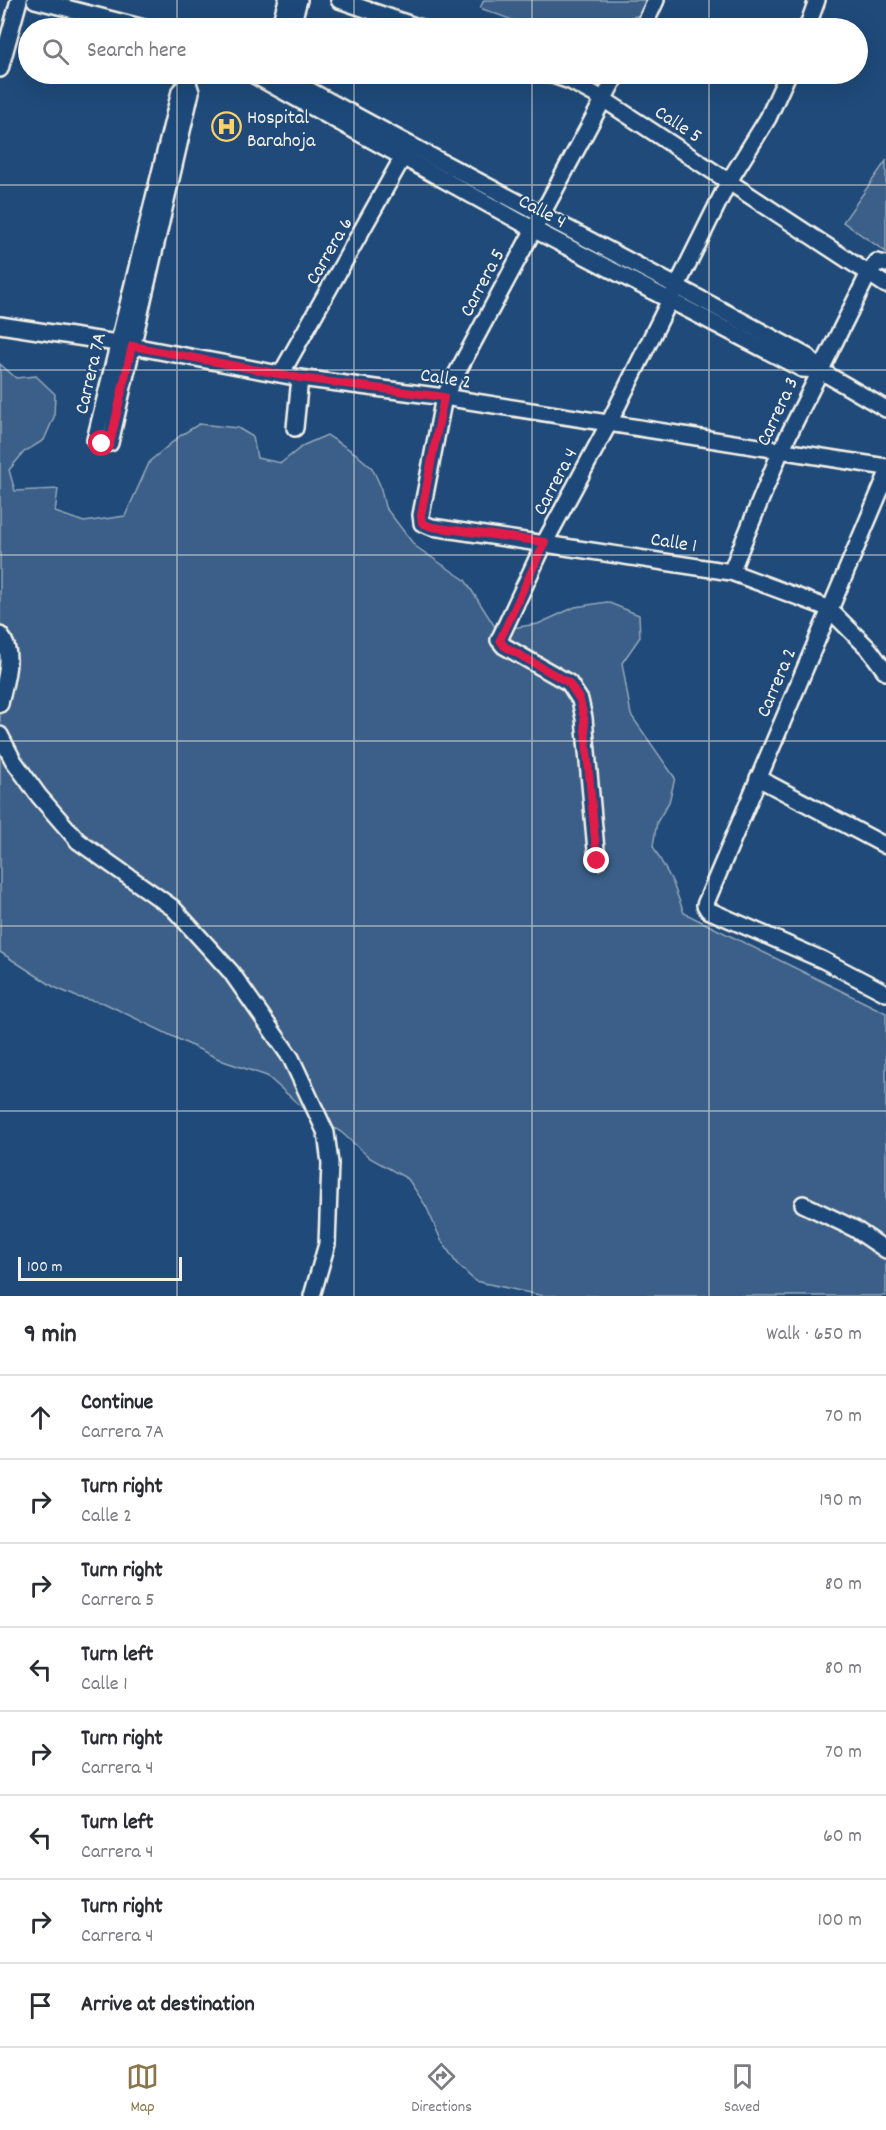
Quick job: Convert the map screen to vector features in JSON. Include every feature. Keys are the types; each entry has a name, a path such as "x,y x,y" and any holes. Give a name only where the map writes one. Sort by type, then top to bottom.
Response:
{"street":[{"path":"0,68 19,0"},
{"path":"35,0 105,18"},
{"path":"282,18 287,0"},
{"path":"294,18 299,0"},
{"path":"339,0 392,18"},
{"path":"648,18 656,0"},
{"path":"811,18 817,0"},
{"name":"Carrera 7A","path":"185,84 180,91 117,343 95,440 102,444 110,444 191,92 190,84"},
{"name":"Calle 4","path":"284,84 406,152 533,229 802,369 819,370"},
{"name":"Calle 5","path":"576,84 603,99 886,285"},
{"name":"Carrera 5","path":"422,523 421,515 444,397 611,84"},
{"name":"Carrera 4","path":"597,861 584,718 580,700 569,683 504,646 500,640 545,542 608,424 729,181 768,118 783,84"},
{"name":"Calle 4","path":"406,152 541,214 677,285 808,357 819,370 886,409"},
{"name":"Carrera 6","path":"281,374 406,152"},
{"path":"869,273 878,262 886,264"},
{"name":"Carrera 3","path":"731,572 781,450 869,273"},
{"name":"Calle 2","path":"0,325 117,343 300,378 444,397 886,467"},
{"path":"295,428 300,378"},
{"name":"Carrera 2","path":"886,477 828,608 705,905 708,910 823,960 886,993"},
{"name":"Calle 1","path":"422,523 432,527 545,542 731,572 828,608 869,649 886,672"},
{"path":"0,634 4,639 8,656 0,704"},
{"path":"0,735 13,760 39,796 78,841 173,908 231,972 291,1058 326,1132 330,1163 327,1244 309,1294"},
{"path":"758,778 886,846"},
{"path":"803,1204 855,1229 886,1250"}],"shaded area":[{"path":"484,0 645,0 642,15 627,18 507,18 480,8"},
{"path":"886,161 886,252 843,222"},
{"path":"0,364 16,378 36,376 55,394 54,417 44,440 24,452 9,470 15,491 58,489 55,512 84,522 125,516 150,461 181,435 199,424 238,428 253,437 257,458 281,463 304,445 327,435 355,453 372,468 380,485 385,507 415,546 465,580 497,630 538,624 575,607 607,602 639,615 640,637 622,663 631,715 675,778 669,802 657,822 653,846 672,881 684,913 886,1013 886,1296 544,1296 475,1281 457,1264 441,1240 426,1206 408,1179 370,1158 341,1132 305,1110 267,1076 223,1061 104,1003 77,997 54,987 0,952"}],"place":[{"name":"Hospital Barahoja","path":"226,127"}],"route":[{"path":"102,444 110,444 132,346 300,378 444,397 421,515 422,523 432,527 545,542 502,630 500,640 504,646 569,683 580,700 584,718 597,861"}]}
